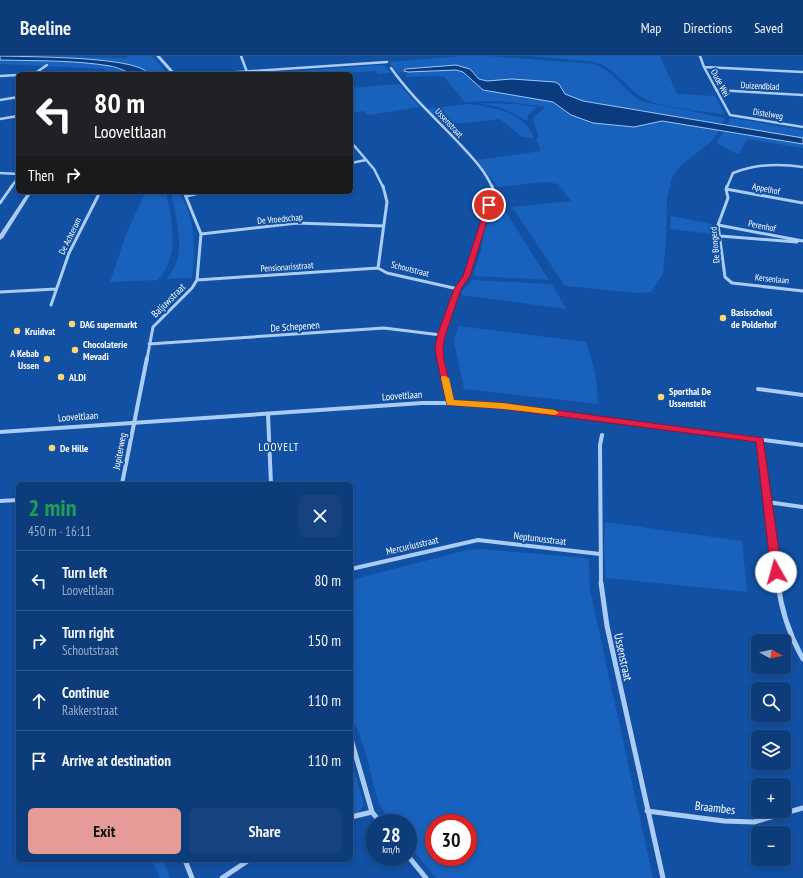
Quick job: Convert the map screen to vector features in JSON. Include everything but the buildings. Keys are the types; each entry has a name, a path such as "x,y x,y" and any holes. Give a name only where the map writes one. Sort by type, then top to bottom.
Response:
{"street":[{"path":"160,56 172,72"},
{"path":"241,56 247,72 386,60"},
{"name":"Oude Wei","path":"700,56 704,67 730,115"},
{"path":"37,72 47,65"},
{"path":"704,67 803,72"},
{"name":"Ussenstraat","path":"391,68 418,102 471,158 491,183 494,191 466,276 458,289"},
{"path":"0,76 16,76"},
{"name":"Duizendblad","path":"716,90 803,95"},
{"path":"0,100 16,97"},
{"name":"Distelweg","path":"730,115 803,127"},
{"path":"0,119 16,116"},
{"name":"Schoutstraat","path":"353,144 381,180 386,191 384,226 378,268 388,273 458,289"},
{"path":"353,163 366,160"},
{"name":"De Bongerd","path":"739,284 732,283 725,277 718,225 728,198 726,188 733,173 747,167 772,164 803,167"},
{"path":"0,174 16,174"},
{"path":"0,203 16,181"},
{"name":"Appelhof","path":"726,188 803,203"},
{"path":"0,238 29,194"},
{"name":"De Achterom","path":"50,305 69,254 99,194"},
{"path":"187,196 196,194"},
{"name":"Baljuwstraat","path":"135,422 153,327 192,288 197,280 201,234 187,196"},
{"name":"De Vroedschap","path":"201,234 297,223 384,226"},
{"name":"Perenhof","path":"718,225 803,242"},
{"name":"Perenhof","path":"720,236 803,242"},
{"name":"Pensionarisstraat","path":"197,280 378,268"},
{"name":"Kersenlaan","path":"739,284 803,291"},
{"path":"0,292 56,289"},
{"path":"450,403 440,361 439,348 441,336 458,289"},
{"name":"De Schepenen","path":"149,344 384,328 441,336"},
{"path":"758,389 803,395"},
{"name":"Looveltlaan","path":"0,432 422,403 450,403 503,406 803,445"},
{"path":"268,414 271,482"},
{"name":"Jupiterweg","path":"122,482 135,422"},
{"name":"Ussenstraat","path":"602,435 600,445 600,554 601,580 607,626 663,878"},
{"path":"760,440 780,601 797,648 803,660"},
{"path":"0,501 16,500"},
{"path":"767,502 803,506"},
{"name":"Neptunusstraat","path":"478,540 600,554"},
{"name":"Mercuriusstraat","path":"353,568 478,540"},
{"path":"353,746 372,812 353,817"},
{"name":"Braambes","path":"647,811 724,821 754,822 803,808"},
{"path":"186,862 192,878"},
{"path":"222,878 246,862"},
{"path":"416,866 426,878"}],"shaded area":[{"path":"0,56 78,58 123,63 139,67 146,72 129,72 110,66 83,63 0,60"},
{"path":"128,56 152,56 166,72 146,72 136,67 114,61 58,57 126,58"},
{"path":"462,56 488,56 594,64 608,72 637,98 644,102 725,118 722,124 583,101 565,94 559,84 555,82 512,79 487,81 479,79 461,66 406,69 405,72 398,73 389,62"},
{"path":"529,56 660,56 677,94 715,96 724,114 669,106 649,101 641,97 609,69 595,62"},
{"path":"0,60 86,62 103,65 125,72 105,72 106,71 104,69 0,64"},
{"path":"384,65 391,73 377,74 377,71 353,72 285,72"},
{"path":"456,65 470,69 479,79 487,81 512,79 555,82 559,84 565,94 583,101 803,138 803,144 662,121 634,127 593,123 571,115 553,102 483,90 463,72 456,70 404,71 405,69"},
{"path":"445,69 463,72 483,90 553,102 589,122 634,127 662,121 719,130 711,142 681,165 672,178 667,198 666,241 663,274 651,292 638,293 565,286 512,207 571,201 558,184 545,182 498,187 477,160 541,151 536,138 539,137 533,121 535,116 546,107 500,101 465,102 443,76 405,77 408,72"},
{"path":"399,84 420,107 368,115 364,111 353,113 353,88"},
{"path":"479,103 516,104 537,107 528,115 527,121 502,108"},
{"path":"467,104 486,106 515,116 530,129 534,138 522,137 500,119 444,125 427,109"},
{"path":"731,118 803,130 803,138 727,125"},
{"path":"724,131 803,144 803,148 747,139 739,154 716,143"},
{"path":"144,194 166,194 171,215 173,238 172,249 170,259 158,280 110,282 126,235"},
{"path":"171,194 179,194 188,211 193,234 194,256 192,278 166,279 178,257 178,225"},
{"path":"495,199 498,200 549,280 473,276 481,250 485,226"},
{"path":"671,216 712,224 712,234 670,229"},
{"path":"472,280 552,284 566,309 461,295 462,291"},
{"path":"458,326 586,342 595,373 598,404 464,389 454,341"},
{"path":"605,522 742,541 747,592 606,578 604,548"},
{"path":"481,549 586,558 589,560 590,590 653,878 436,878 426,866 477,866 477,814 425,814 425,865 417,855 417,814 385,814 378,802 366,754 358,730 353,723 353,579 467,550"},
{"path":"353,767 364,804 360,811 353,816"},
{"path":"153,862 164,862 170,878 160,878"}],"slow traffic":[{"path":"445,378 450,403 503,406 555,413"}],"place":[{"name":"Basisschool de Polderhof","path":"723,318"},
{"name":"DAG supermarkt","path":"72,324"},
{"name":"Kruidvat","path":"17,331"},
{"name":"Chocolaterie Mevadi","path":"75,350"},
{"name":"A Kebab Ussen","path":"47,359"},
{"name":"ALDI","path":"61,377"},
{"name":"Sporthal De Ussenstelt","path":"661,397"},
{"name":"De Hille","path":"52,448"}],"district":[{"name":"LOOVELT","path":"279,447"}],"route":[{"path":"489,205 466,276 458,289 441,336 439,348 440,361 450,403 503,406 760,440 776,572"}]}
